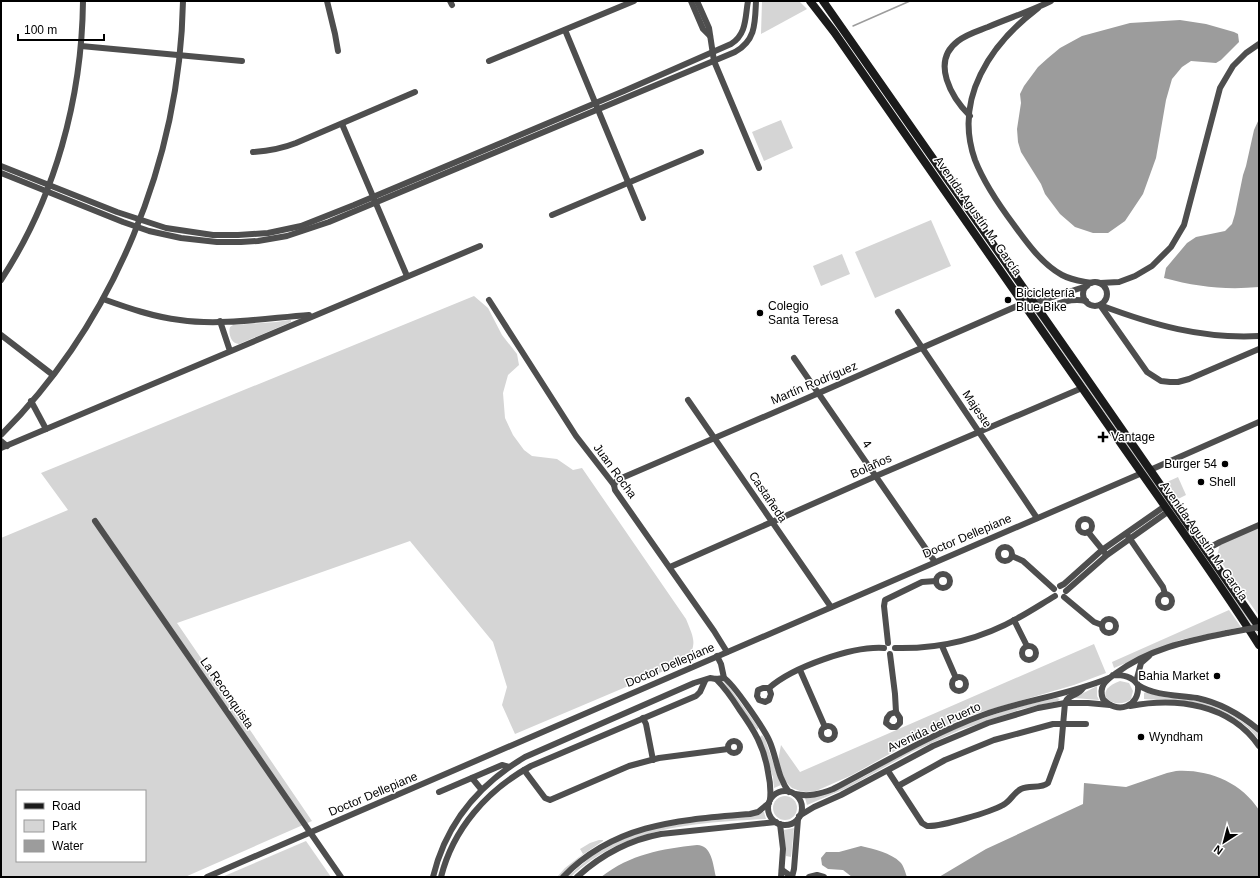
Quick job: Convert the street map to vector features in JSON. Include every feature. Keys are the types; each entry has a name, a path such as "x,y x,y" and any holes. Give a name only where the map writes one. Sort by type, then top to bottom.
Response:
{"main road":[{"name":"Avenida Agustín M. García","path":"810,1 834,32 1031,312 1082,388 1232,603 1259,645"},
{"name":"Avenida Agustín M. García","path":"823,1 1259,627"}],"street":[{"path":"1,280 26,236 55,169 73,101 80,64 83,1"},
{"path":"1,435 31,401 73,347 103,299 124,258 140,220 157,168 167,129 180,55 183,1"},
{"path":"327,1 338,51"},
{"path":"488,61 634,1"},
{"path":"691,1 703,29 710,37"},
{"path":"697,1 709,28 714,61 759,168"},
{"path":"1,173 166,228 213,235 238,235 268,233 301,226 375,200 486,157 735,42 740,36 744,26 748,1"},
{"path":"1,166 137,227 163,235 199,241 241,242 288,236 305,231 484,150 714,61 743,47 754,29 756,1"},
{"path":"970,116 957,100 947,81 945,73 946,58 953,46 956,42 971,34 1038,8 1051,1"},
{"path":"1038,8 1010,31 990,56 978,78 970,116 970,132 975,160 1004,213 1036,253 1053,269 1069,278 1089,284 1119,282 1140,274 1160,260 1171,247 1184,225 1220,88 1233,66 1246,53 1259,44"},
{"path":"744,26 750,21 754,29"},
{"path":"1002,21 1008,24 1010,31"},
{"path":"744,26 746,33 754,29"},
{"path":"565,30 643,218"},
{"path":"81,46 242,61"},
{"path":"253,152 267,152 284,148 415,92"},
{"path":"342,124 407,276"},
{"path":"484,150 486,157"},
{"path":"552,215 701,152"},
{"path":"1,441 4,447 480,246"},
{"path":"1031,312 1034,303 1089,284"},
{"path":"1086,301 1084,294 1089,284"},
{"path":"1100,284 1104,286 1107,292 1106,300 1100,305"},
{"path":"1024,303 1028,295"},
{"path":"1051,297 1054,305"},
{"path":"103,299 155,316 200,322 246,321 315,315"},
{"path":"1039,311 1070,300 1078,299 1086,301 1092,306 1100,305 1147,322 1194,333 1224,336 1259,336"},
{"name":"Juan Rocha","path":"489,300 576,436 614,484 615,490 670,567 727,652"},
{"name":"Martín Rodríguez","path":"614,484 617,480 818,392 923,349 1024,303"},
{"path":"1100,305 1147,372 1161,381 1178,382 1189,379 1259,349"},
{"name":"Majeste","path":"898,312 1037,518"},
{"path":"1111,321 1113,314 1119,312"},
{"path":"220,321 230,351"},
{"path":"1,335 53,374"},
{"name":"4","path":"794,358 935,562"},
{"name":"Bolaños","path":"670,567 876,476 1082,388"},
{"name":"Castañeda","path":"688,400 831,607"},
{"path":"31,401 46,429"},
{"path":"1150,470 1259,422"},
{"name":"Doctor Dellepiane","path":"207,877 1142,473"},
{"path":"1055,596 1053,592 1057,587 1064,584 1104,552 1167,509"},
{"name":"La Reconquista","path":"95,521 341,877"},
{"path":"1205,550 1259,525"},
{"path":"1088,532 1104,552"},
{"path":"1127,536 1162,587 1165,594"},
{"path":"769,688 800,670 839,654 893,644 895,648 930,648 942,646 985,633 1014,620 1055,596 1058,598 1065,594 1104,552"},
{"path":"1012,556 1057,587 1064,588 1065,594 1094,622 1102,625"},
{"path":"896,712 890,654 886,653 885,600 922,582 936,580"},
{"path":"1014,620 1026,646"},
{"name":"Avenida del Puerto","path":"792,793 812,796 833,789 926,740 978,717 1001,709 1083,688 1111,676 1132,662 1182,642 1259,627"},
{"path":"942,646 956,678"},
{"path":"890,654 893,653 895,648"},
{"path":"1128,706 1134,702 1138,695 1137,684 1141,663 1151,654"},
{"path":"717,656 721,664 724,678 732,685 764,732 770,744 781,777 792,793 801,802 802,807 798,817 792,875"},
{"path":"800,670 825,727"},
{"path":"1259,730 1235,712 1220,705 1197,698 1148,691 1131,678 1125,676 1111,676 1102,686 1101,695 1105,702 1119,707 1154,702 1182,704 1205,708 1225,716 1242,727 1259,746"},
{"path":"433,877 453,826 464,809 482,789 511,765 522,758 694,683 710,678 724,678"},
{"path":"716,679 725,689 757,736 766,759 770,780 769,814 778,823 783,849 782,874 799,877"},
{"path":"440,877 450,849 470,817 486,799 507,781 524,770 696,696 700,692 704,681"},
{"path":"888,771 922,823 927,826 962,819 996,809 1006,804 1013,794 1020,790 1030,787 1043,786 1048,783 1060,753 1065,703 1068,697 1077,694 1083,688"},
{"name":"Avenida del Puerto","path":"798,817 822,803 888,771 933,746 977,727 1020,713 1065,703 1110,705"},
{"path":"644,718 648,710 645,705"},
{"path":"636,708 638,714 644,718 646,724 653,760"},
{"path":"898,786 945,760 988,742 1053,724 1086,724"},
{"path":"757,736 764,732"},
{"path":"522,758 524,770 545,798 550,800 618,770 653,760 728,749"},
{"path":"439,792 502,765 511,765 517,770 524,770"},
{"path":"472,778 482,789"},
{"path":"562,877 577,863 590,854 611,841 627,834 648,827 684,820 750,814 758,812 776,794 780,792 792,793"},
{"path":"577,877 590,865 610,853 626,844 644,838 661,834 778,823 790,824 798,817"},
{"path":"809,877 817,875 824,877"}],"green space":[{"path":"762,1 799,1 807,9 761,34"},
{"path":"781,120 793,148 764,161 752,132"},
{"path":"931,220 951,266 875,298 855,252"},
{"path":"842,254 850,274 821,286 813,266"},
{"path":"474,296 488,308 502,335 517,354 519,365 508,375 503,393 505,418 513,435 524,450 532,456 557,459 573,470 582,468 686,619 693,637 693,646 685,662 515,734 502,705 507,687 493,642 410,541 177,623 312,821 185,877 1,877 1,538 68,510 41,473"},
{"path":"1035,308 1259,631 1259,636 1034,311"},
{"path":"291,320 291,322 239,344 236,344 232,340 230,335 229,329 233,325"},
{"path":"1178,477 1186,495 1178,499 1167,482"},
{"path":"1259,527 1259,616 1217,556 1220,544"},
{"path":"1229,610 1241,627 1180,640 1114,668 1112,662"},
{"path":"1094,644 1106,673 1074,685 971,715 911,742 852,775 816,791 800,791 792,788 785,781 778,761 781,745 800,772"},
{"path":"723,681 728,685 758,727 758,730 756,729"},
{"path":"1120,681 1129,683 1133,691 1131,699 1125,702 1112,702 1105,695 1106,691"},
{"path":"1097,686 1097,696 1099,700 1074,698"},
{"path":"1146,692 1163,697 1192,700 1211,705 1236,718 1244,723 1259,734 1259,740 1242,723 1222,711 1199,703 1187,701 1144,699 1144,693"},
{"path":"1057,698 1060,699 1058,701 1022,709 960,730 912,752 847,788 807,805 805,798 831,792 844,786 873,772 927,741 945,733 1019,707"},
{"path":"762,735 765,739 781,785 774,788 773,777 760,739"},
{"path":"785,796 794,799 797,808 794,817 785,820 776,817 773,808 776,799"},
{"path":"764,812 766,819 688,826 662,830 638,837 614,847 592,860 571,877 567,877 592,856 618,841 644,831 667,826"},
{"path":"794,828 791,857 786,856 784,830"},
{"path":"599,840 603,841 581,856 559,877 557,877 565,868 583,854 580,849"},
{"path":"306,841 331,877 222,877"}],"water":[{"path":"1180,20 1206,24 1234,32 1238,34 1239,42 1216,63 1191,61 1182,67 1172,79 1166,100 1156,158 1143,194 1125,221 1108,233 1093,233 1075,227 1060,214 1045,194 1041,184 1021,152 1018,142 1017,129 1021,103 1020,94 1024,86 1038,67 1048,58 1060,48 1082,36 1130,23"},
{"path":"1259,119 1259,287 1212,287 1188,284 1164,278 1166,268 1187,243 1196,237 1225,231 1232,224 1254,130"},
{"path":"1176,771 1200,772 1223,779 1243,792 1252,800 1259,810 1259,877 939,877 986,849 1083,804 1084,783 1126,787"},
{"path":"697,845 706,848 709,852 716,877 601,877 624,863 647,854 671,848"},
{"path":"861,846 892,856 900,862 907,877 852,877 843,870 828,869 822,865 821,858 826,852 839,852"}],"waterway":[{"path":"853,26 910,1"}],"place":[{"name":"Bicicletería Blue Bike","path":"1008,300"},
{"name":"Colegio Santa Teresa","path":"760,313"},
{"name":"Vantage","path":"1103,437"},
{"name":"Burger 54","path":"1225,464"},
{"name":"Shell","path":"1201,482"},
{"name":"Bahia Market","path":"1217,676"},
{"name":"Wyndham","path":"1141,737"}]}
